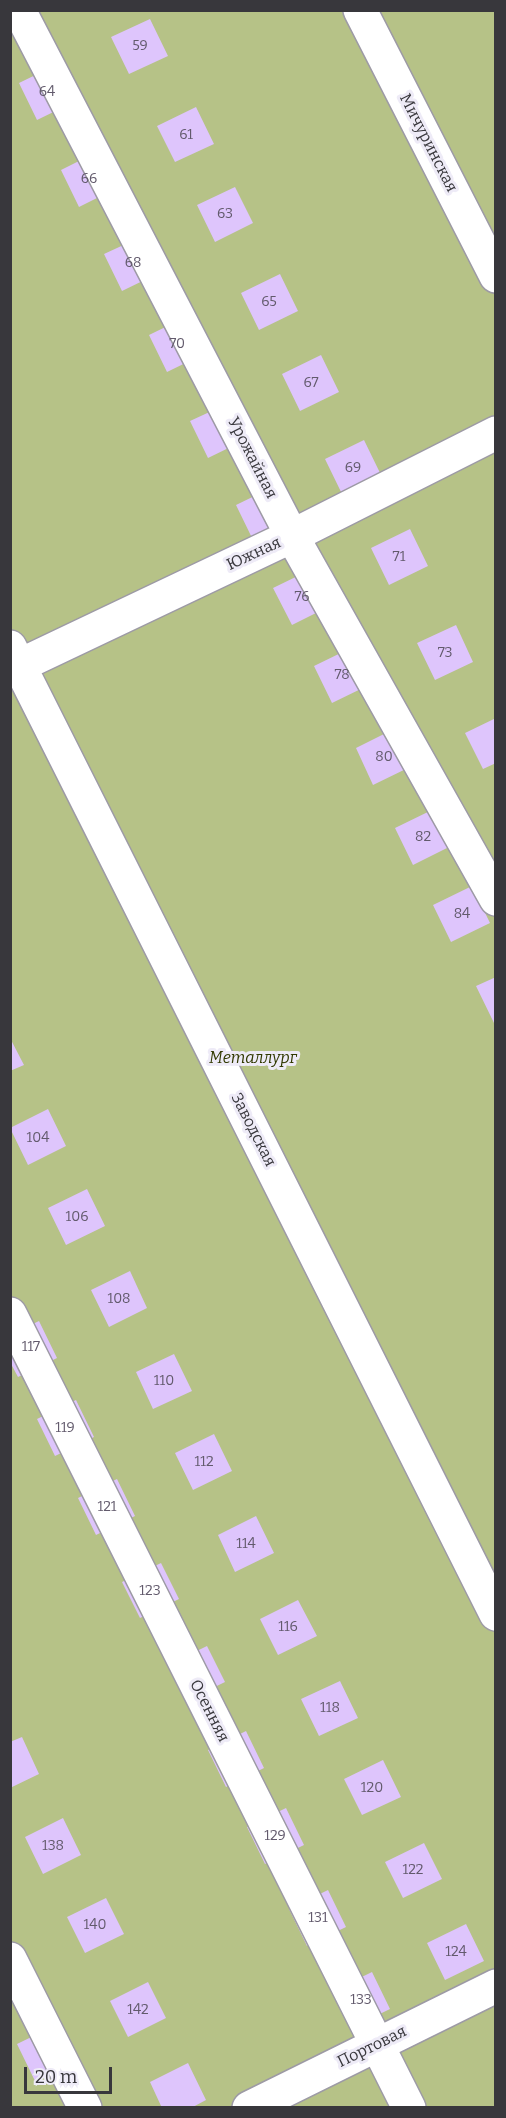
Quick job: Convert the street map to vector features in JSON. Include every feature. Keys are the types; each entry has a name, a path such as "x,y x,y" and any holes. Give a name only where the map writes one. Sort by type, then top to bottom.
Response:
{"street":[{"name":"Урожайная","path":"19,10 292,536 495,899"},
{"name":"Мичуринская","path":"360,10 495,276"},
{"name":"Южная","path":"14,661 292,536 495,433"},
{"name":"Заводская","path":"14,661 495,1614"},
{"name":"Осенняя","path":"10,1314 409,2108"},
{"path":"10,1959 85,2108"},
{"name":"Портовая","path":"249,2108 495,1986"}],"green space":[{"name":"Металлург","path":"11,11 495,11 495,2107 11,2107"}],"building":[{"path":"150,19 168,56 129,74 111,37"},
{"path":"58,64 76,101 37,120 19,83"},
{"path":"196,107 214,144 175,162 157,126"},
{"path":"99,151 117,188 79,207 61,170"},
{"path":"235,187 253,223 215,242 197,205"},
{"path":"143,236 161,272 122,291 104,254"},
{"path":"280,274 298,311 259,330 241,293"},
{"path":"188,316 206,353 167,372 149,335"},
{"path":"321,355 339,392 300,411 282,374"},
{"path":"229,403 247,439 208,458 190,421"},
{"path":"364,440 382,477 343,496 325,459"},
{"path":"275,486 293,523 254,542 236,505"},
{"path":"410,529 428,566 389,585 371,548"},
{"path":"312,569 330,606 292,625 273,588"},
{"path":"456,625 473,662 435,680 417,643"},
{"path":"353,647 371,684 332,703 314,666"},
{"path":"496,718 496,763 483,769 465,733"},
{"path":"394,729 412,766 373,785 356,748"},
{"path":"434,809 451,846 413,865 395,828"},
{"path":"472,886 490,923 451,942 433,905"},
{"path":"496,977 496,1022 494,1023 476,986"},
{"path":"10,1038 24,1065 10,1071"},
{"path":"48,1109 66,1146 28,1165 10,1128"},
{"path":"87,1189 105,1226 66,1245 48,1208"},
{"path":"130,1271 147,1308 109,1327 91,1290"},
{"path":"39,1321 57,1358 18,1377 10,1362 10,1335"},
{"path":"174,1354 192,1391 153,1409 136,1372"},
{"path":"76,1400 94,1437 55,1456 37,1419"},
{"path":"214,1434 232,1471 193,1490 175,1453"},
{"path":"117,1479 135,1516 96,1535 78,1498"},
{"path":"256,1516 274,1553 235,1572 218,1535"},
{"path":"161,1563 179,1599 140,1618 122,1582"},
{"path":"298,1600 317,1636 278,1655 260,1619"},
{"path":"207,1646 225,1682 186,1701 168,1665"},
{"path":"340,1681 358,1718 319,1736 301,1699"},
{"path":"246,1731 264,1768 226,1787 208,1750"},
{"path":"22,1737 39,1774 10,1788 10,1742"},
{"path":"383,1760 401,1797 362,1815 344,1779"},
{"path":"286,1808 304,1845 265,1864 247,1827"},
{"path":"63,1818 81,1855 43,1874 25,1837"},
{"path":"424,1843 442,1879 403,1898 385,1862"},
{"path":"328,1890 346,1927 307,1946 289,1909"},
{"path":"106,1898 124,1934 85,1953 67,1917"},
{"path":"466,1924 484,1961 445,1980 427,1943"},
{"path":"372,1972 390,2009 351,2028 333,1991"},
{"path":"148,1982 166,2018 128,2037 110,2001"},
{"path":"56,2025 74,2062 35,2081 17,2044"},
{"path":"188,2063 206,2100 191,2108 162,2108 150,2082"}]}
